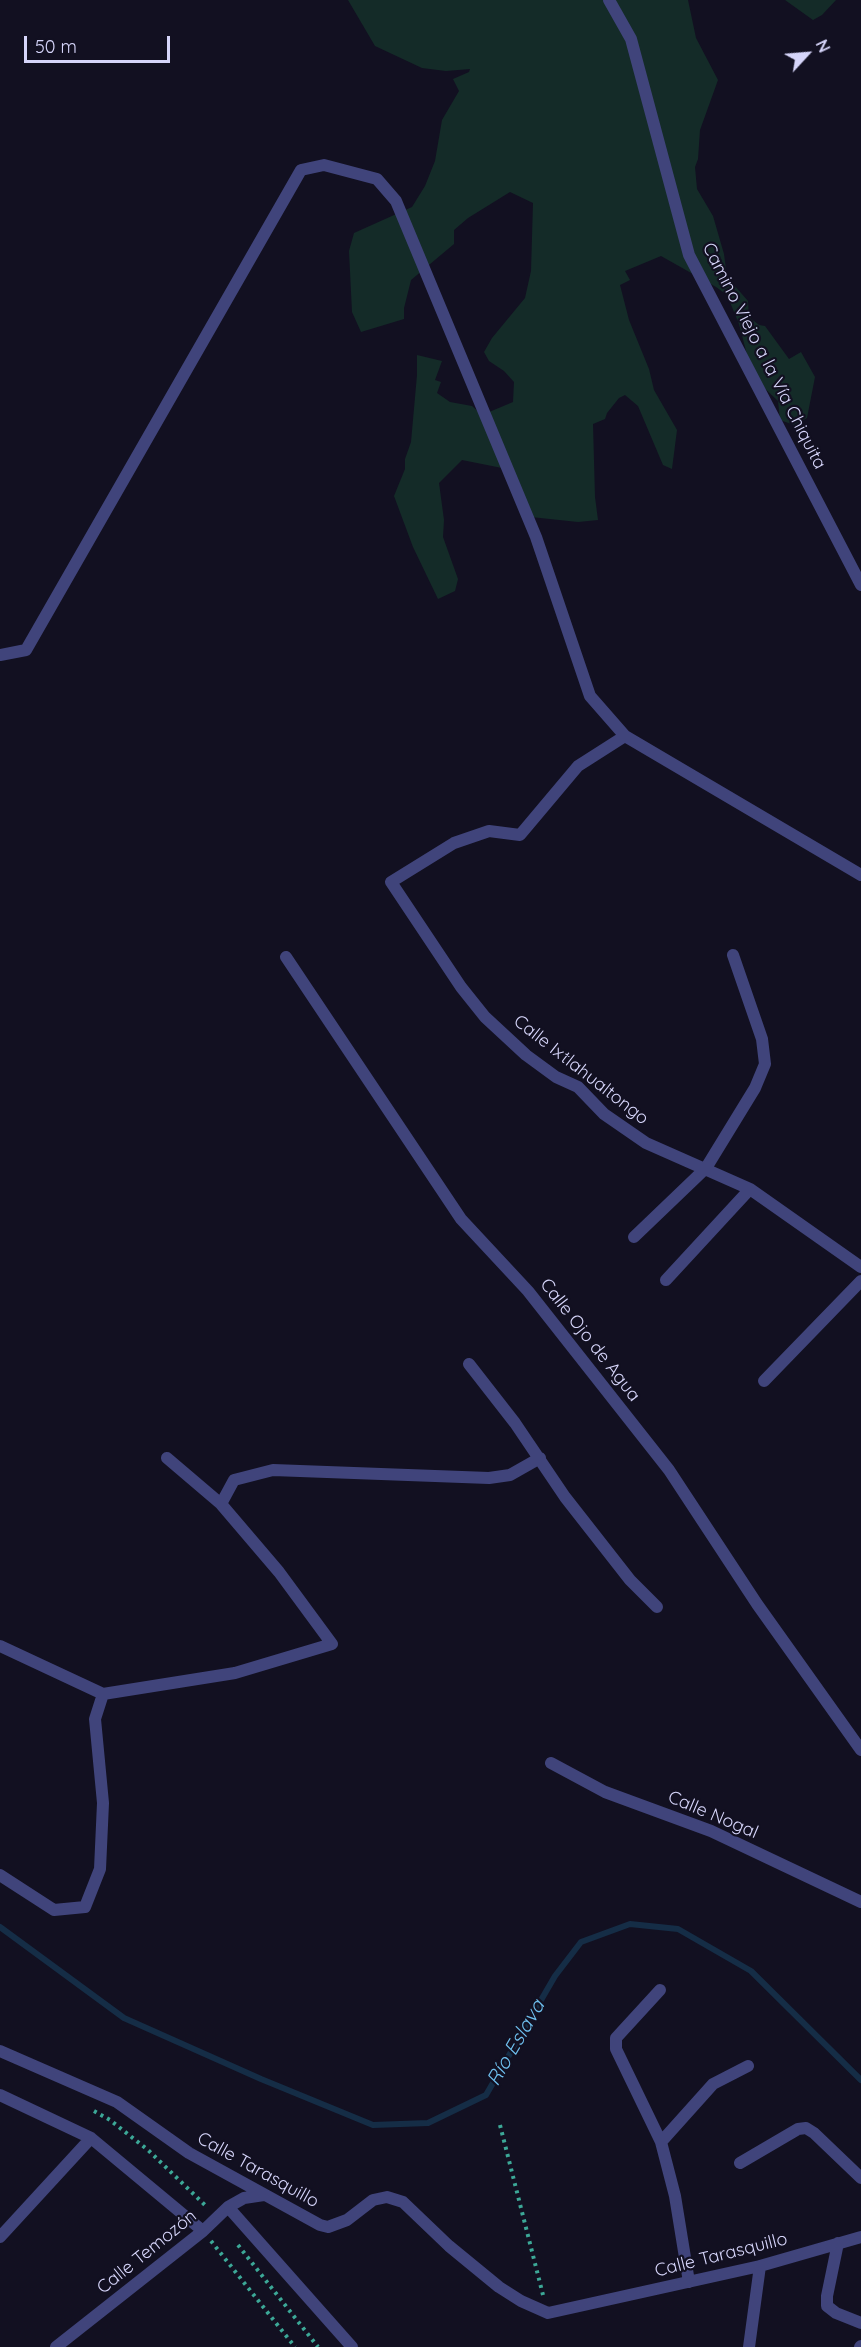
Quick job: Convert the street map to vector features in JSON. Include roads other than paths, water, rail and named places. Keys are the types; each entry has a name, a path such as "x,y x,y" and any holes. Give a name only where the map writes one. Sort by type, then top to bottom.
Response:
{"street":[{"name":"Camino Viejo a la Vía Chiquita","path":"609,0 631,39 689,255 861,585"},
{"path":"0,655 26,650 301,171 324,165 377,179 396,201 536,537 590,696 625,736 861,875"},
{"name":"Calle Ixtlahualtongo","path":"625,736 578,766 520,835 489,831 463,840 391,882 461,987 484,1017 526,1055 556,1077 578,1088 604,1114 646,1143 750,1189 861,1267"},
{"path":"634,1237 706,1168 755,1088 765,1064 762,1039 733,955"},
{"name":"Calle Ojo de Agua","path":"286,957 461,1219 528,1291 669,1470 757,1604 861,1750"},
{"path":"666,1280 750,1189"},
{"path":"764,1381 861,1281"},
{"path":"469,1364 540,1458 565,1497 630,1580 657,1607"},
{"path":"0,1646 104,1694 235,1673 332,1644 279,1572 220,1504 167,1458"},
{"path":"220,1504 234,1480 273,1470 489,1478 510,1474 540,1458"},
{"path":"0,1875 54,1910 85,1907 100,1869 103,1803 95,1719 104,1694"},
{"name":"Calle Nogal","path":"551,1762 605,1792 711,1831 861,1902"},
{"path":"660,1990 616,2038 616,2049 661,2142 675,2196 689,2282"},
{"name":"Calle Tarasquillo","path":"0,2051 117,2102 189,2153 313,2222 328,2227 347,2220 373,2200 387,2197 403,2202 449,2246 499,2287 521,2301 548,2313 760,2266 861,2236"},
{"path":"661,2142 713,2084 748,2066"},
{"path":"0,2095 91,2138 203,2231"},
{"path":"740,2163 798,2129 806,2128 861,2178"},
{"path":"0,2236 91,2138"},
{"name":"Calle Temozón","path":"56,2347 203,2231 228,2207 244,2198 264,2195"},
{"path":"228,2207 352,2347"},
{"path":"838,2243 827,2306 836,2313 861,2323"},
{"path":"749,2347 760,2266"}],"waterway":[{"name":"Río Eslava","path":"0,1927 124,2018 261,2079 373,2125 428,2123 486,2095 555,1976 581,1942 630,1924 678,1929 751,1971 861,2080"}]}
